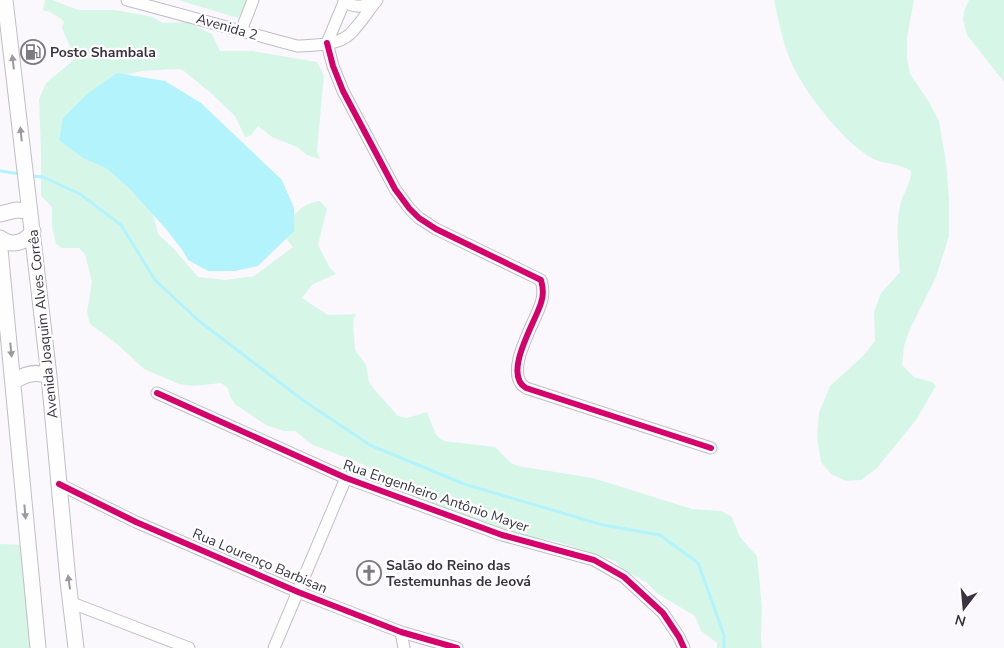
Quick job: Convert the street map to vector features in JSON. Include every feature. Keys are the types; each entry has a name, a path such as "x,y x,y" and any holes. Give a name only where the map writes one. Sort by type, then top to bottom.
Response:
{"main road":[{"name":"Avenida Joaquim Alves Corrêa","path":"5,0 49,376 76,648"},
{"path":"0,214 16,210 30,211"},
{"path":"0,238 10,243 17,243 29,237 33,231"},
{"path":"0,249 38,648"},
{"path":"14,382 27,374 49,376"}],"street":[{"name":"Avenida 2","path":"127,0 154,4 297,46 341,40 349,34 376,0"},
{"path":"241,31 253,0"},
{"path":"376,0 360,7 351,6 345,0 327,43 333,66 343,92 395,189 409,208 419,218 436,229 541,280 543,288 542,301 518,364 517,378 521,385 711,448"},
{"name":"Rua Engenheiro Antônio Mayer","path":"157,393 346,478 502,535 594,560 624,577 663,613 680,637 684,648"},
{"path":"274,648 346,478"},
{"name":"Rua Lourenço Barbisan","path":"59,484 136,522 298,592 400,632 457,648"},
{"path":"72,603 189,648"},
{"path":"400,632 404,648"}],"green space":[{"path":"45,0 52,0 78,10 115,10 153,17 163,23 187,22 212,34 220,51 253,51 317,62 324,75 317,151 320,159 307,155 297,147 272,137 258,126 250,136 245,137 235,116 184,71 179,69 141,71 119,77 158,234 175,250 198,277 225,280 254,276 293,247 281,232 293,216 307,205 320,201 327,209 318,245 330,268 336,274 313,284 302,298 328,315 356,314 353,321 355,350 366,365 369,382 398,416 407,418 427,412 436,435 444,441 495,447 511,463 518,466 593,478 692,509 721,511 732,517 740,537 757,556 762,608 762,648 717,648 717,643 701,631 695,616 658,594 646,582 623,570 615,561 558,542 507,532 466,519 405,492 384,481 367,466 311,444 295,431 284,431 266,425 236,405 230,397 228,388 221,383 194,386 179,384 144,369 117,344 90,324 87,312 92,282 85,254 79,248 62,248 56,244 52,228 52,207 41,196 39,99 46,83 75,59 62,28 64,21 43,10"},
{"path":"178,0 250,0 238,18"},
{"path":"774,0 914,0 907,38 907,57 910,74 939,121 946,162 949,198 949,236 936,277 910,329 904,346 902,365 914,377 932,382 936,386 916,420 877,468 861,480 846,481 831,474 821,462 817,439 819,413 830,386 862,357 875,341 874,312 881,293 900,272 898,220 901,201 910,180 911,171 868,156 845,136 821,109 800,80 792,65 783,39"},
{"path":"969,0 1004,0 1004,82 967,35 963,20 964,11"},
{"path":"0,544 28,545 35,648 0,648"}],"water":[{"path":"117,73 165,81 201,103 282,180 294,208 294,231 258,266 235,271 208,271 188,260 166,229 129,188 106,168 83,158 59,140 63,118 87,94"}],"waterway":[{"path":"0,171 20,174"},
{"path":"31,176 43,177 80,194 121,225 155,280 199,321 304,401 370,445 464,484 603,525 660,535 698,563 724,635 724,648"}],"cycle path":[{"path":"327,43 333,66 343,91 395,189 409,208 419,218 436,229 541,280 542,300 522,348 517,372 520,381 526,388 711,448"},
{"path":"157,393 346,478 502,535 594,560 624,577 663,613 684,648"},
{"path":"59,484 136,522 298,592 401,632 457,648"}],"place":[{"name":"Posto Shambala","path":"33,52"},
{"name":"Salão do Reino das Testemunhas de Jeová","path":"369,573"}]}
